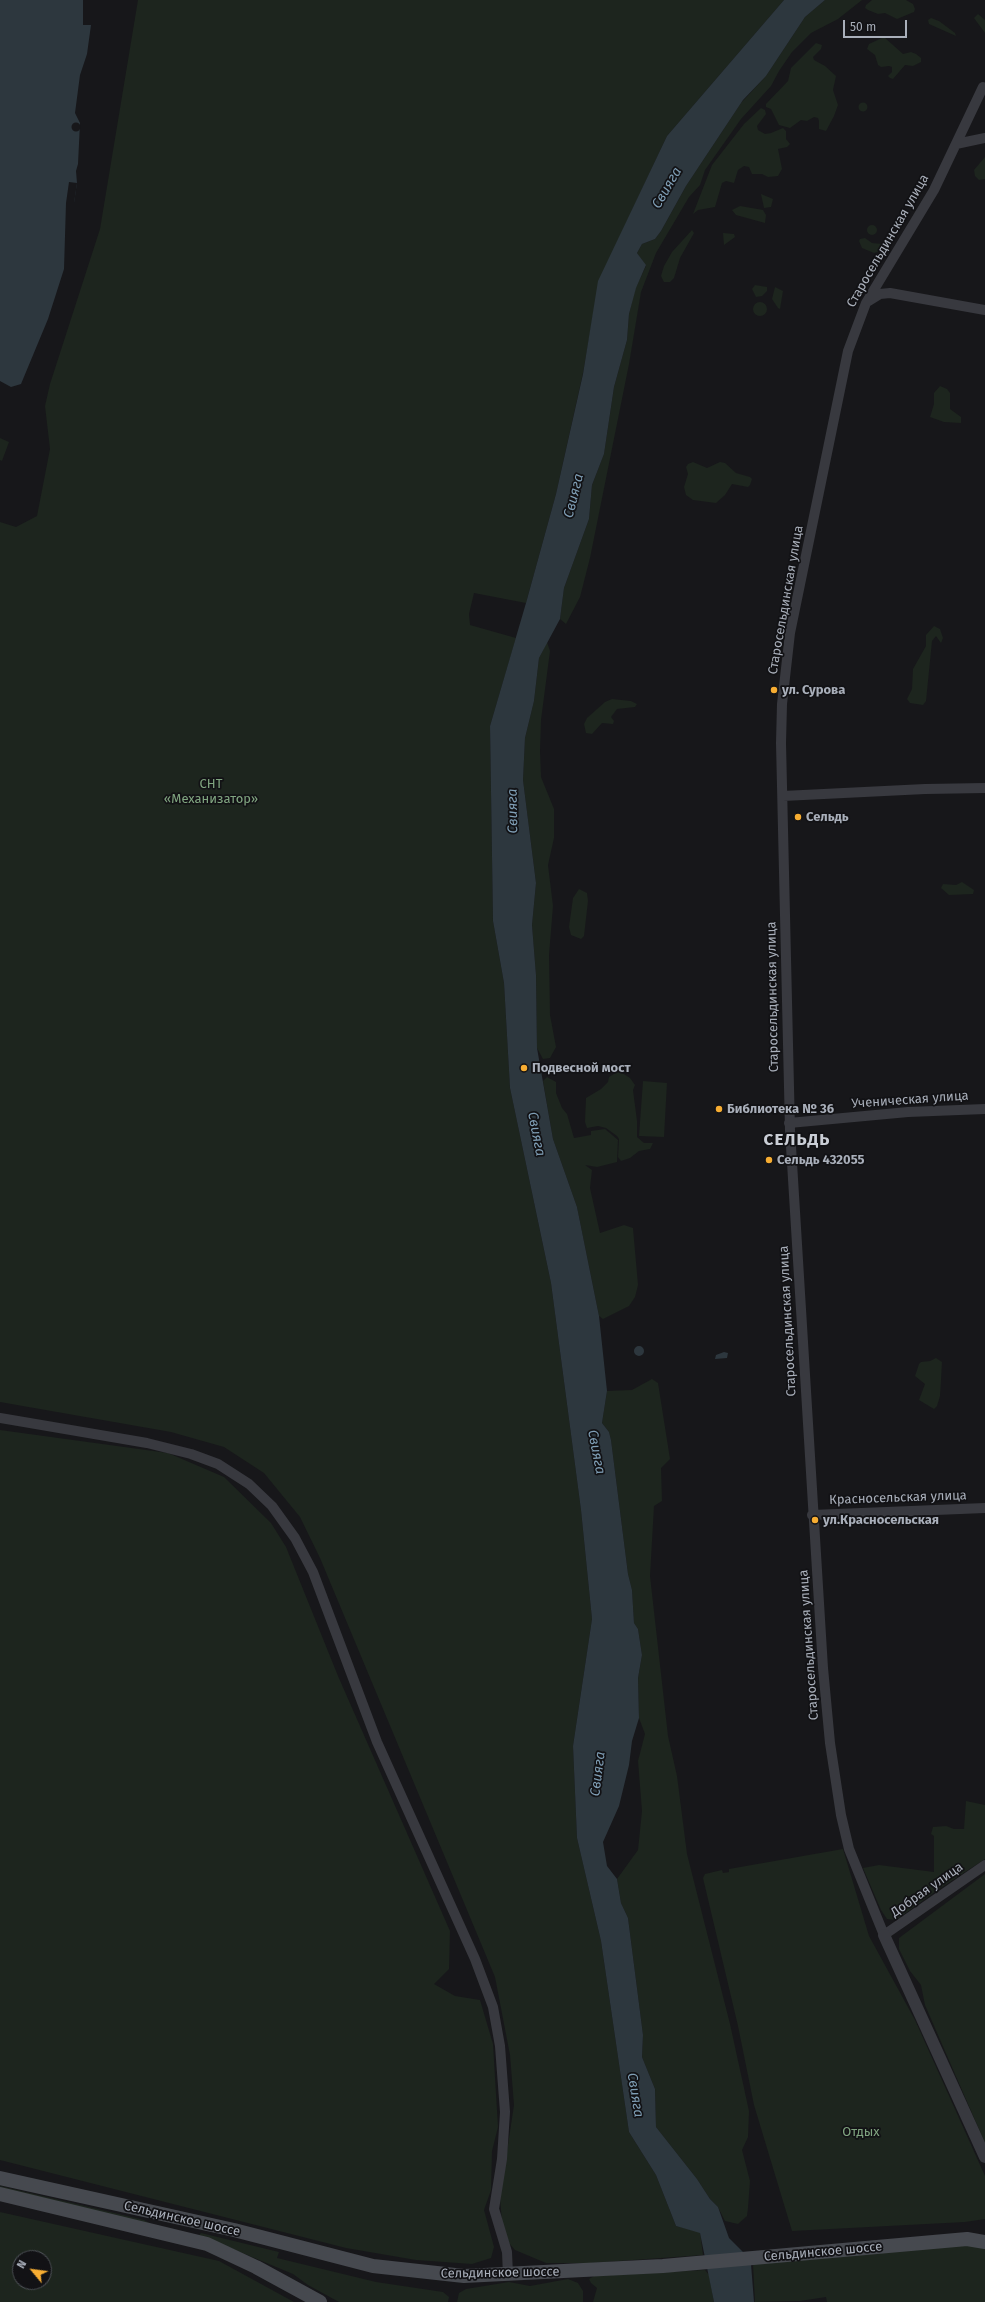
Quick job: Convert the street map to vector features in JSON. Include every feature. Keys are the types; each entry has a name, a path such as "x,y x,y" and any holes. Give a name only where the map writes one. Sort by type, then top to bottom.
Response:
{"main road":[{"name":"Сельдинское шоссе","path":"0,2178 129,2206 373,2266 464,2276 508,2275 663,2266 804,2255 967,2239 985,2242"},
{"name":"Сельдинское шоссе","path":"0,2194 207,2244 256,2267 320,2302"},
{"path":"129,2206 207,2244"}],"street":[{"name":"Старосельдинская улица","path":"884,1935 854,1864 841,1815 830,1743 812,1515 790,1123 782,704 790,633 848,351 866,303 934,190 983,88"},
{"path":"956,144 985,138"},
{"path":"866,303 880,294 894,293 985,310"},
{"path":"783,796 925,789 985,788"},
{"name":"Ученическая улица","path":"790,1123 908,1112 985,1108"},
{"path":"0,1418 147,1443 191,1454 218,1464 255,1490 272,1506 295,1538 313,1572 377,1742 475,1959 493,2007 500,2046 505,2112 502,2159 494,2209 508,2252 508,2275"},
{"name":"Красносельская улица","path":"812,1515 985,1508"},
{"name":"Добрая улица","path":"884,1935 985,1865"},
{"path":"884,1935 985,2157"}],"green space":[{"name":"СНТ «Механизатор»","path":"138,0 784,0 667,136 599,281 583,373 556,494 526,603 474,593 469,614 470,625 516,638 490,726 493,921 504,983 510,1088 551,1283 581,1510 592,1619 573,1746 577,1838 601,1941 629,2132 656,2175 676,2226 700,2232 703,2255 591,2263 546,2263 515,2250 509,2243 502,2222 500,2198 514,2105 510,2055 495,1977 320,1558 300,1517 264,1473 224,1447 171,1432 0,1402 0,522 16,527 37,516 50,449 45,406 50,384 100,229"},
{"path":"825,0 862,0 838,19 811,33 792,52 771,86 741,119 705,170 700,185 689,197 656,253 641,292 629,364 590,558 580,597 566,624 560,619 564,588 589,519 592,485 604,454 614,387 627,340 629,314 635,289 646,266 637,253 642,244 655,239 661,231 686,186 741,103 766,76 805,17"},
{"path":"872,0 906,0 913,4 915,9 914,12 897,19 885,13 878,14 865,8 866,5"},
{"path":"978,14 985,20 985,33 974,18"},
{"path":"931,18 939,21 955,33 956,36 929,24 928,20"},
{"path":"884,37 903,54 911,52 916,54 921,58 921,62 913,66 905,65 893,79 890,78 888,76 892,72 892,67 881,67 878,65 875,55 867,49 869,44"},
{"path":"816,43 822,45 821,49 813,57 814,60 825,66 836,76 833,90 838,105 834,116 826,131 819,129 818,118 814,117 807,121 801,120 790,128 779,125 771,109 766,107 766,104 788,81 791,68"},
{"path":"863,102 868,107 863,112 858,107"},
{"path":"761,108 765,110 766,114 757,126 758,130 765,134 783,128 786,131 786,139 790,144 787,147 778,149 782,169 778,176 768,177 762,174 752,174 749,167 744,166 738,170 734,183 726,181 722,183 715,207 698,210 693,214 712,165 744,124"},
{"path":"985,157 985,179 979,180 975,176 974,170"},
{"path":"761,194 773,199 771,207 764,208"},
{"path":"740,206 763,210 766,215 765,223 736,215 732,210"},
{"path":"870,225 874,225 876,226 876,234 870,235 867,232 867,228"},
{"path":"692,230 694,233 680,258 674,278 670,282 664,282 661,276 664,266 672,252"},
{"path":"723,233 734,234 735,237 724,245"},
{"path":"865,238 872,243 882,244 883,250 874,253 862,248 859,241 860,239"},
{"path":"755,285 767,287 767,291 762,296 756,297 752,289"},
{"path":"775,287 783,291 780,309 772,299"},
{"path":"760,302 765,304 767,309 765,314 760,316 755,314 753,309 755,304"},
{"path":"940,386 947,389 950,393 950,409 961,417 961,423 944,422 930,417 934,404 934,393"},
{"path":"0,438 9,442 2,461 0,460"},
{"path":"693,462 707,468 720,462 725,463 736,473 750,477 752,479 750,485 748,487 732,484 725,495 716,503 693,500 686,495 684,487 688,474 686,467 688,464"},
{"path":"934,626 940,629 943,638 941,643 936,636 932,641 926,701 923,705 910,703 907,699 912,689 913,669 926,646 926,635"},
{"path":"547,642 550,651 541,720 540,751 541,777 554,809 554,838 548,865 553,906 549,955 550,1015 556,1047 550,1058 543,1059 537,1048 536,975 532,925 536,883 523,780 525,738 534,701 539,658"},
{"path":"612,699 631,701 637,704 635,707 617,709 611,717 614,721 613,724 602,723 592,734 586,733 584,724 587,718 605,702"},
{"path":"962,882 974,890 973,894 949,895 941,888 943,884 956,885"},
{"path":"579,889 587,893 588,901 584,936 581,939 571,935 569,927 573,898"},
{"path":"619,1071 630,1078 635,1085 633,1090 637,1121 637,1137 644,1143 653,1143 650,1149 639,1151 630,1158 621,1161 618,1157 619,1139 617,1136 606,1128 598,1126 587,1128 585,1122 586,1098 601,1089 608,1082 609,1077"},
{"path":"547,1077 556,1082 556,1093 562,1108 567,1114 574,1138 591,1135 591,1131 605,1129 618,1140 617,1162 597,1167 585,1165 592,1170 590,1188 600,1233 624,1225 633,1228 638,1285 635,1297 629,1306 603,1319 599,1316 577,1207 553,1139 543,1081"},
{"path":"643,1081 667,1083 664,1137 639,1136"},
{"path":"936,1358 942,1362 940,1396 937,1406 934,1409 919,1400 925,1384 915,1376 921,1362 930,1361"},
{"path":"652,1379 658,1383 670,1459 661,1468 662,1501 654,1506 650,1576 668,1736 677,1776 687,1854 730,2024 749,2111 748,2137 742,2150 750,2181 748,2208 747,2216 738,2224 725,2221 718,2207 710,2199 697,2179 656,2127 655,2089 642,2057 643,2035 628,1918 621,1903 617,1879 638,1850 642,1811 638,1761 645,1734 639,1718 638,1678 642,1655 638,1629 634,1623 632,1590 628,1574 611,1440 609,1432 602,1423 607,1391 632,1390"},
{"path":"0,1430 168,1453 224,1477 271,1523 286,1547 338,1676 450,1931 449,1969 434,1984 455,1996 480,2000 493,2044 498,2127 492,2151 491,2190 484,2210 494,2247 491,2258 472,2264 416,2260 346,2248 0,2160"},
{"path":"966,1801 985,1805 985,1859 939,1889 896,1920 887,1919 881,1910 863,1868 879,1865 934,1872 934,1836 931,1834 933,1827 946,1826 954,1829 964,1829"},
{"name":"Отдых","path":"843,1849 869,1936 915,2020 985,2176 985,2219 965,2222 792,2231 754,2105 738,2026 703,1878 705,1874 722,1870 723,1873 729,1872 729,1869"},
{"path":"985,1874 985,2143 925,2005 921,1985 910,1971 899,1949 899,1938"},
{"path":"0,2186 144,2220 151,2224 0,2190"},
{"path":"0,2212 219,2261 294,2302 0,2302"},
{"path":"201,2233 279,2252 277,2258 376,2282 443,2292 449,2297 448,2302 339,2302 308,2285 293,2274 199,2235"},
{"path":"970,2245 985,2248 985,2302 827,2302 826,2297 800,2301 755,2302 753,2264"},
{"path":"705,2270 709,2275 714,2302 593,2302 597,2288 589,2279 594,2276"},
{"path":"568,2279 578,2283 583,2291 583,2302 457,2302 459,2293 466,2289 509,2282 530,2286"}],"water":[{"path":"0,0 83,0 83,25 91,25 87,54 80,75 75,113 80,123 78,164 76,171 77,183 74,203 66,203 64,269 48,319 21,384 11,387 0,381"},
{"name":"Свияга","path":"784,0 825,0 805,17 766,76 743,100 686,186 661,231 655,239 642,244 637,253 646,265 636,288 629,314 627,340 614,387 604,454 592,485 589,519 564,588 560,619 539,658 534,701 525,738 523,780 536,883 532,925 536,975 537,1048 553,1139 577,1207 599,1316 607,1391 602,1423 609,1432 611,1440 628,1574 632,1590 634,1623 638,1629 642,1655 638,1678 639,1718 632,1741 629,1765 619,1806 603,1842 607,1866 617,1879 621,1903 628,1918 643,2035 642,2057 655,2089 656,2127 697,2179 710,2199 718,2207 729,2238 745,2254 751,2264 754,2302 714,2302 700,2233 676,2226 656,2175 629,2132 601,1941 577,1838 573,1746 592,1619 581,1510 551,1283 510,1088 504,983 493,921 490,726 556,494 583,374 598,281 667,136"},
{"path":"637,1346 641,1346 643,1347 643,1355 637,1356 634,1353 634,1349"},
{"path":"724,1352 728,1353 727,1358 715,1359 716,1355"}],"pier":[{"path":"76,122 81,127 76,132 71,127"},
{"path":"69,182 77,183 74,203 66,203"}],"place":[{"name":"ул. Сурова","path":"774,690"},
{"name":"Сельдь","path":"798,817"},
{"name":"Подвесной мост","path":"524,1068"},
{"name":"Библиотека № 36","path":"719,1109"},
{"name":"Сельдь 432055","path":"769,1160"},
{"name":"ул.Красносельская","path":"815,1520"}],"district":[{"name":"СЕЛЬДЬ","path":"797,1140"}]}
